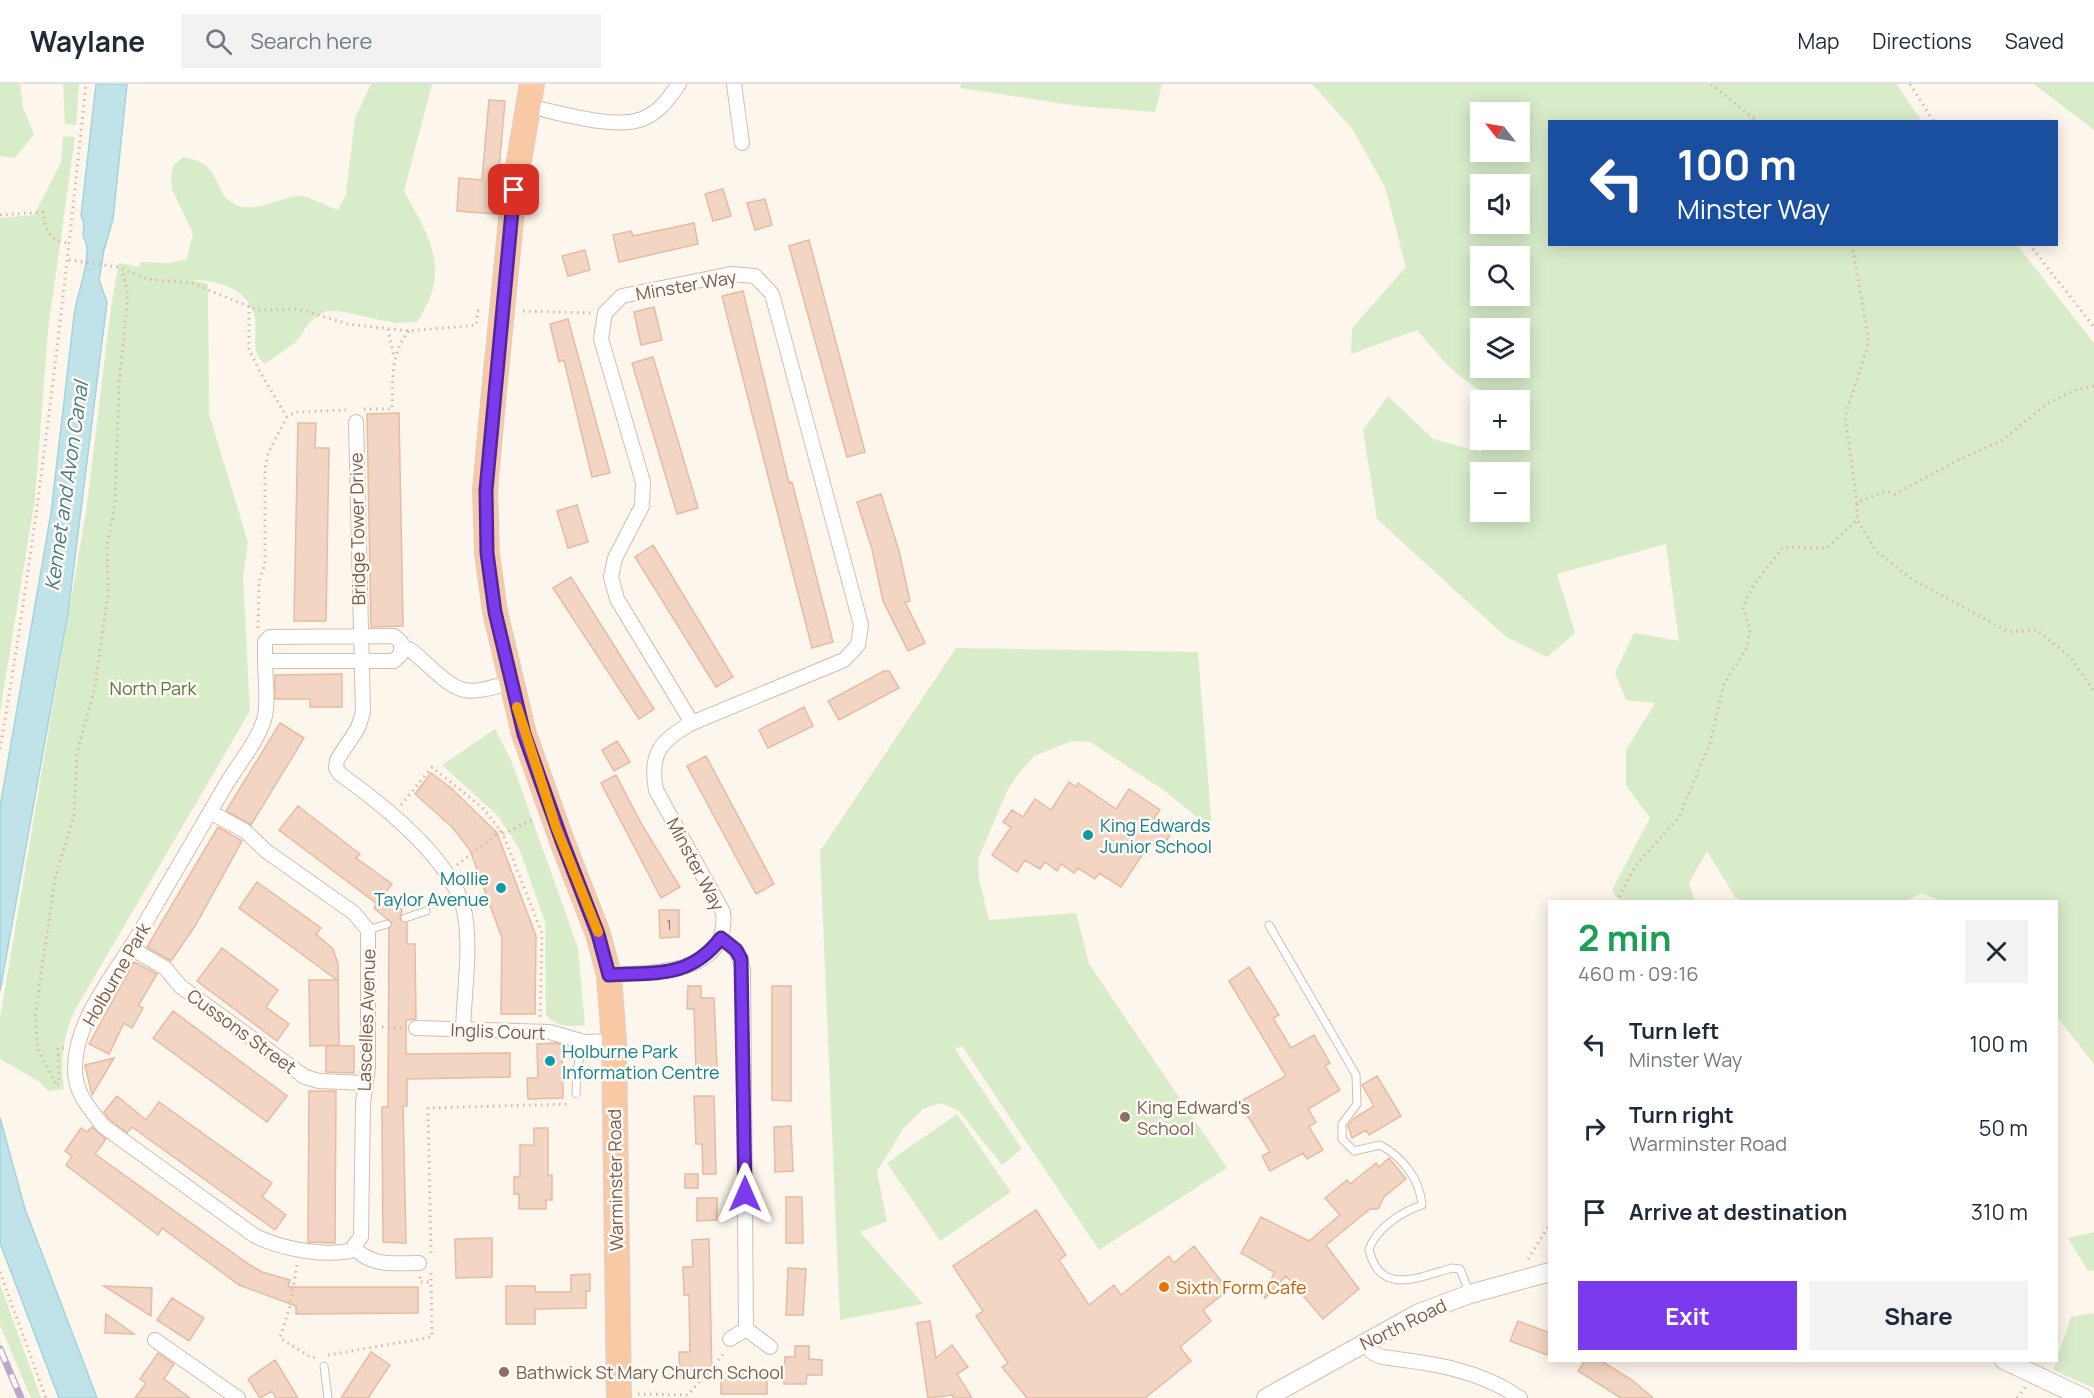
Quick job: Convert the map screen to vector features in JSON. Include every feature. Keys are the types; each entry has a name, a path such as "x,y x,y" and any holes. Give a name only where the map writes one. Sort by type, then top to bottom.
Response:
{"highway":[{"name":"Warminster Road","path":"529,95 514,190 486,501 487,553 495,612 524,734 598,934 609,975 614,1041 619,1396"}],"street":[{"path":"529,95 618,123 642,119 662,106 679,84"},
{"path":"734,84 742,143"},
{"name":"Minster Way","path":"605,313 622,296 731,274 755,276 772,294 861,625 858,645 844,660 692,723 670,735 657,752 653,771 656,790 723,912 724,925 721,938 712,950 689,967 677,971 609,975"},
{"path":"605,313 601,339 643,482 642,506 615,558 610,578 617,599 692,723"},
{"name":"Bridge Tower Drive","path":"356,422 360,636"},
{"path":"265,661 361,660 394,661 399,658 401,642 394,636 360,636 361,660 362,720 337,760 336,768 340,774 394,814 447,874 465,914 463,1029"},
{"name":"Holburne Park","path":"358,1242 345,1252 299,1249 268,1242 245,1229 103,1126 87,1106 78,1087 75,1071 77,1050 91,1012 264,718 265,642 270,637 360,636"},
{"path":"400,647 412,651 447,682 463,691 488,689 511,682"},
{"name":"Lascelles Avenue","path":"210,812 245,831 266,851 354,913 368,930 368,1027 358,1242"},
{"path":"721,938 736,950 743,969 746,1329"},
{"name":"Cussons Street","path":"130,948 165,969 180,986 305,1077 319,1081 366,1083"},
{"name":"Inglis Court","path":"416,1028 540,1031 584,1042 614,1041"},
{"path":"358,1242 363,1258 375,1262 427,1264"},
{"name":"North Road","path":"1266,1398 1419,1313 1470,1294 1548,1272"},
{"path":"730,1339 746,1329"},
{"path":"746,1329 770,1347"},
{"path":"155,1340 238,1398"},
{"path":"1364,1343 1373,1353 1382,1357 1446,1365 1479,1376 1520,1398"},
{"path":"2008,1362 2084,1398"}],"lane":[{"path":"405,918 426,911"},
{"path":"368,930 387,924"},
{"path":"1269,925 1356,1074 1358,1104 1342,1124 1342,1139 1354,1151 1380,1145 1389,1149 1399,1158 1420,1189 1422,1205 1400,1215 1381,1232 1369,1249 1372,1261 1377,1270 1388,1279 1404,1281 1452,1268 1460,1269 1470,1294"},
{"path":"576,1094 577,1069 584,1042"},
{"path":"324,1366 328,1398"}],"path":[{"path":"0,749 41,485 69,260 86,84"},
{"path":"1711,84 1756,120"},
{"path":"1910,84 1933,120"},
{"path":"0,215 43,212 50,237 56,242 70,243"},
{"path":"1852,246 1869,342 1845,416 1857,503 1857,520 1876,551 1913,580 2009,632 2037,630 2071,658 2094,692"},
{"path":"2031,246 2094,327"},
{"path":"69,260 114,267 147,279 191,283 249,306 271,311 298,309 348,324 409,331 476,325 478,317"},
{"path":"77,1050 58,1047 59,1083 55,1086 38,1050 34,1016 56,879 74,816 78,752 95,687 108,594 108,545 116,504 118,385 128,294 122,271"},
{"path":"249,306 249,349 287,417"},
{"path":"503,310 605,313"},
{"path":"256,626 259,581 265,564 265,469 276,434 287,417 296,412 392,409 394,359 388,329"},
{"path":"394,359 402,340 409,331"},
{"path":"1857,503 1885,491 1895,494 1954,462 2001,441 2048,404 2075,390 2094,386"},
{"path":"1617,900 1636,866 1679,817 1710,743 1724,684 1746,649 1750,630 1743,607 1753,586 1783,547 1827,548 1857,520"},
{"path":"394,814 432,767 484,809 502,832 542,933 540,1031"},
{"path":"460,863 502,832 530,820"},
{"path":"368,1027 416,1028"},
{"path":"297,1262 290,1306 280,1338 312,1358 432,1337 427,1264 428,1108 582,1104"},
{"path":"1522,1278 1530,1253 1548,1227"},
{"path":"0,1272 46,1398"},
{"path":"619,1396 688,1395 728,1349 730,1339"},
{"path":"2017,1398 2022,1392"}],"green space":[{"path":"0,84 20,84 23,108 34,134 15,158 0,156"},
{"path":"63,84 79,84 76,125 65,124"},
{"name":"North Park","path":"371,84 432,84 404,191 422,224 433,255 435,270 428,303 417,322 395,323 339,311 326,311 310,322 295,343 265,364 257,355 255,319 247,300 240,293 222,284 192,280 208,284 209,414 248,542 243,576 250,711 75,1010 64,1048 62,1068 64,1089 48,1091 40,1082 0,1059 0,1018 87,505 111,307 119,263 139,267 140,262 169,263 187,259 193,233 172,190 171,178 173,166 183,157 197,160 206,166 224,195 239,206 262,206 299,196 338,210 346,194 355,118"},
{"path":"961,84 1162,84 1155,112 1078,106 960,88"},
{"path":"1312,84 1896,84 1921,120 1548,120 1548,246 2018,246 2094,343 2094,1064 2058,1018 2058,900 1938,900 1921,893 1909,900 1740,900 1735,897 1707,851 1689,883 1695,900 1618,900 1612,890 1650,818 1626,785 1626,750 1655,703 1626,700 1615,673 1634,633 1679,641 1666,544 1557,574 1575,633 1547,657 1506,637 1377,519 1363,430 1388,396 1433,439 1481,452 1482,450 1530,450 1530,390 1481,390 1449,366 1417,330 1351,354 1352,328 1406,267 1385,187 1353,130"},
{"path":"2034,84 2094,84 2094,130"},
{"path":"63,136 75,137 48,330 35,499 0,712 0,218 34,215 61,162"},
{"path":"956,648 1198,652 1212,829 1162,789 1090,742 1072,741 1034,756 1018,774 1007,791 978,859 979,879 989,920 1076,913 1089,964 1227,1168 1099,1250 962,1046 955,1049 1022,1149 1002,1165 959,1111 941,1103 923,1109 903,1129 877,1172 887,1221 860,1232 923,1304 840,1320 820,851"},
{"path":"495,729 511,760 578,948 585,1025 564,1025 554,1022 546,1015 545,922 519,848 498,816 442,765"},
{"path":"957,1114 1011,1192 940,1241 887,1163"},
{"path":"2094,1232 2094,1270 2088,1271 2068,1238"},
{"path":"0,1284 41,1398 31,1398 0,1325"},
{"path":"2094,1313 2094,1388 2053,1370 2056,1362 2058,1362 2058,1355 2071,1317"}],"water":[{"name":"Kennet and Avon Canal","path":"96,84 127,84 113,219 104,250 99,280 107,302 68,613 0,991 0,807 51,513 75,307 86,264 87,245 83,236 84,225 81,216"},
{"path":"0,1118 25,1209 97,1398 59,1398 0,1243"}],"building":[{"path":"489,100 505,101 495,214 457,211 459,178 482,180"},
{"path":"723,189 731,216 713,221 705,194"},
{"path":"765,199 772,225 755,230 747,203"},
{"path":"694,223 698,244 619,262 613,235 631,231 633,236"},
{"path":"809,240 865,452 847,457 789,246"},
{"path":"585,250 590,270 568,276 562,256"},
{"path":"743,291 789,483 792,482 833,642 812,648 722,296"},
{"path":"654,307 662,340 641,345 634,312"},
{"path":"568,319 610,473 592,477 564,360 559,362 550,324"},
{"path":"653,357 698,508 677,514 632,363"},
{"path":"399,413 403,626 371,627 367,414"},
{"path":"298,423 316,423 315,448 329,448 326,621 294,621"},
{"path":"881,494 899,551 910,601 905,602 925,643 908,651 883,601 872,549 857,502"},
{"path":"577,505 588,542 568,548 557,511"},
{"path":"653,545 733,677 716,687 635,557"},
{"path":"571,577 654,709 639,719 553,588"},
{"path":"884,671 889,671 899,688 839,720 828,701"},
{"path":"342,674 342,707 310,707 310,699 275,699 275,675"},
{"path":"804,707 813,726 768,748 759,730"},
{"path":"280,723 304,738 251,825 226,811"},
{"path":"617,741 630,762 614,771 602,750"},
{"path":"706,756 774,884 756,894 687,766"},
{"path":"431,773 451,788 497,833 536,936 535,1014 501,1014 502,938 470,850 452,827 415,794"},
{"path":"616,775 642,825 680,887 661,898 601,783"},
{"name":"King Edwards Junior School","path":"1069,782 1076,787 1078,783 1116,809 1129,789 1160,810 1154,818 1173,831 1160,850 1150,843 1121,887 1099,873 1095,879 1078,868 1074,873 1061,864 1057,871 1045,862 1040,869 1025,860 1017,872 992,855 1011,827 1003,822 1012,810 1023,817 1035,799 1051,810"},
{"path":"298,806 360,854 356,858 392,884 384,895 402,910 400,919 407,923 407,944 415,944 416,1019 406,1020 406,1054 510,1053 510,1077 407,1079 407,1106 403,1106 406,1243 383,1242 382,1107 388,1107 389,929 392,923 374,908 378,901 376,903 279,830"},
{"path":"218,827 242,841 195,926 171,961 147,947"},
{"path":"257,882 321,928 316,934 333,949 338,964 339,1045 310,1046 309,980 337,980 239,908"},
{"path":"659,910 679,910 679,937 660,938"},
{"path":"222,948 278,990 266,1007 289,1024 277,1041 197,981"},
{"path":"134,962 157,974 138,1006 143,1008 132,1028 124,1023 109,1054 89,1044"},
{"path":"1249,967 1279,1015 1273,1018 1291,1048 1314,1035 1330,1063 1325,1066 1340,1090 1308,1109 1316,1122 1309,1127 1323,1150 1307,1159 1303,1153 1270,1171 1262,1156 1270,1152 1239,1102 1286,1076 1229,981"},
{"path":"688,986 701,986 701,998 714,998 717,1068 696,1068 694,1009 687,1009"},
{"path":"772,986 791,986 791,1101 772,1100"},
{"path":"173,1011 287,1096 267,1122 153,1038"},
{"name":"Holburne Park Information Centre","path":"537,1044 562,1045 563,1098 528,1099 527,1078 538,1078"},
{"path":"326,1046 354,1046 354,1073 326,1072"},
{"path":"114,1058 92,1095 85,1065"},
{"path":"1377,1076 1401,1116 1369,1135 1366,1130 1352,1138 1348,1126 1353,1119 1374,1106 1362,1085"},
{"path":"309,1091 336,1091 335,1243 308,1242"},
{"path":"117,1096 146,1120 159,1102 272,1183 262,1197 286,1215 275,1230 132,1127 127,1133 109,1119 104,1112"},
{"path":"694,1096 714,1096 716,1174 703,1174 702,1144 696,1144"},
{"path":"791,1126 793,1171 775,1172 774,1127"},
{"path":"92,1127 106,1139 95,1154 250,1265 262,1272 290,1280 288,1287 418,1287 418,1313 296,1314 296,1306 239,1285 162,1228 158,1235 66,1165 72,1156 65,1151 81,1128 87,1132"},
{"path":"534,1128 548,1128 548,1176 552,1175 552,1200 546,1200 546,1209 519,1209 519,1194 514,1194 514,1177 520,1177 520,1145 534,1145"},
{"path":"1389,1158 1406,1179 1384,1197 1378,1209 1370,1209 1326,1245 1359,1289 1323,1319 1286,1276 1264,1299 1274,1272 1241,1253 1261,1217 1309,1241 1340,1215 1325,1198 1347,1180 1350,1184 1376,1163 1379,1167"},
{"path":"685,1174 698,1174 698,1188 685,1188"},
{"path":"786,1197 802,1197 803,1243 786,1243"},
{"path":"697,1198 717,1198 717,1220 697,1221"},
{"path":"1036,1210 1066,1255 1059,1260 1089,1305 1114,1285 1121,1295 1169,1256 1174,1263 1194,1246 1228,1290 1203,1310 1211,1321 1180,1347 1191,1361 1145,1398 1027,1398 1002,1367 1008,1363 976,1316 983,1311 953,1266"},
{"path":"492,1238 492,1277 456,1278 455,1239"},
{"path":"709,1239 712,1378 680,1378 679,1352 690,1352 689,1295 684,1295 683,1267 693,1267 692,1240"},
{"path":"788,1268 806,1269 803,1315 786,1315"},
{"path":"590,1274 590,1291 586,1291 586,1308 535,1309 535,1324 506,1324 506,1286 535,1286 535,1292 571,1292 571,1275"},
{"path":"104,1286 152,1288 151,1316"},
{"path":"172,1298 204,1318 189,1341 157,1320"},
{"path":"106,1314 134,1334 105,1333"},
{"path":"930,1321 936,1358 952,1345 968,1367 957,1374 972,1398 954,1398 952,1395 928,1398 917,1323"},
{"path":"1518,1321 1548,1332 1548,1355 1510,1341"},
{"path":"795,1346 809,1346 809,1359 822,1360 822,1375 807,1375 806,1384 784,1384 785,1357 795,1357"},
{"path":"371,1352 390,1365 368,1398 341,1398"},
{"path":"158,1353 174,1364 164,1379 190,1398 135,1398 146,1383 140,1379"},
{"path":"275,1360 298,1398 276,1398 272,1391 260,1398 248,1379"},
{"path":"1584,1362 1603,1362 1632,1380 1653,1398 1621,1398 1578,1371"},
{"path":"721,1374 767,1374 767,1394 721,1394"}],"railway":[{"path":"0,1349 21,1398"}],"slow traffic":[{"path":"517,707 556,827 598,932"}],"place":[{"name":"King Edwards Junior School","path":"1088,835"},
{"name":"Mollie Taylor Avenue","path":"501,888"},
{"name":"Holburne Park Information Centre","path":"550,1061"},
{"name":"King Edward's School","path":"1125,1117"},
{"name":"Sixth Form Cafe","path":"1164,1287"},
{"name":"Bathwick St Mary Church School","path":"504,1372"}],"route":[{"path":"514,190 486,490 487,553 495,612 524,734 598,934 609,975 677,971 689,967 702,958 721,938 736,950 741,959 743,969 745,1194"}]}
